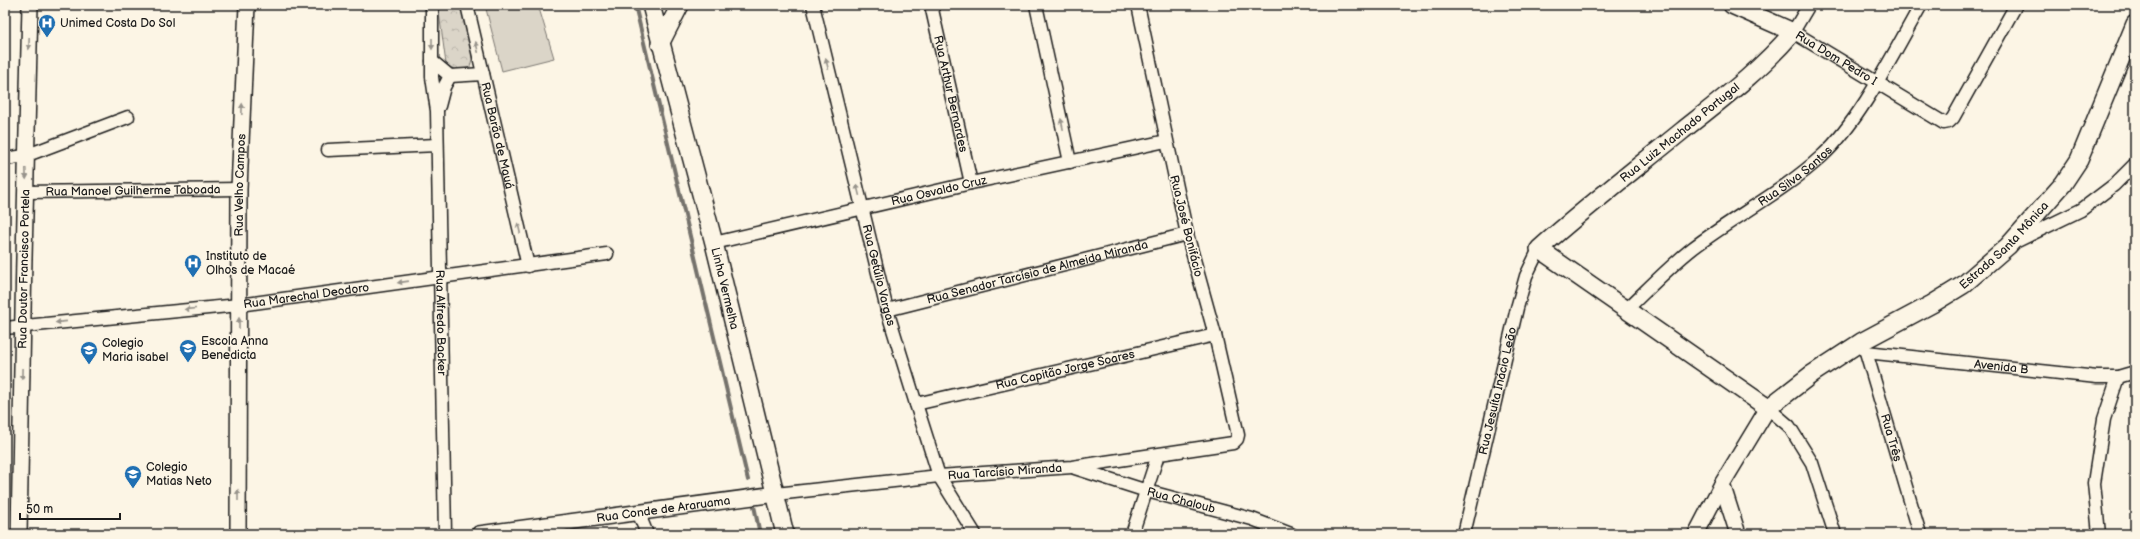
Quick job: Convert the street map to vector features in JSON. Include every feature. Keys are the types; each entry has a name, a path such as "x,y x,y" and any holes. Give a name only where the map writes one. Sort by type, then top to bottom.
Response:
{"main road":[{"name":"Linha Vermelha","path":"651,5 660,44 714,243 776,494 784,534"},
{"path":"660,44 680,5"},
{"name":"Rua Dom Pedro I","path":"1732,5 1793,32"},
{"name":"Estrada Santa Mônica","path":"1768,408 1789,391 1864,347 1963,285 2008,246 2063,184 2079,160 2135,24"},
{"name":"Rua Luiz Machado Portugal","path":"1539,250 1579,214 1734,90 1774,54 1793,32"},
{"path":"1539,250 1627,309 1768,408"}],"street":[{"name":"Rua Doutor Francisco Portela","path":"20,534 22,327 26,192 25,156 30,5"},
{"name":"Rua Velho Campos","path":"238,534 239,189 246,5"},
{"name":"Rua Alfredo Backer","path":"432,5 432,77 438,111 445,534"},
{"name":"Rua Barão de Mauá","path":"467,5 528,266"},
{"name":"Rua Getúlio Vargas","path":"813,5 887,310 939,476 975,534"},
{"name":"Rua Arthur Bernardes","path":"931,5 971,183"},
{"path":"1036,5 1070,162"},
{"name":"Rua José Bonifácio","path":"1138,5 1187,234 1215,335 1238,435 1237,440 1232,443"},
{"name":"Rua Luiz Machado Portugal","path":"1793,32 1809,5"},
{"name":"Rua Silva Santos","path":"1627,309 1670,267 1694,247 1793,180 1823,156 1849,125 1877,81 1921,5"},
{"name":"Rua Dom Pedro I","path":"1793,32 1877,81 1944,123 1949,122 1954,118 2016,5"},
{"path":"432,61 439,69 450,76 483,74"},
{"name":"Rua Alfredo Backer","path":"438,111 444,87 450,76"},
{"path":"5,159 25,156 128,117"},
{"name":"Rua Osvaldo Cruz","path":"714,243 863,210 971,183 1166,141"},
{"path":"328,150 438,145"},
{"path":"2008,246 2081,210 2114,185 2135,164"},
{"name":"Rua Manoel Guilherme Taboada","path":"26,192 239,189"},
{"name":"Rua Senador Tarcísio de Almeida Miranda","path":"887,310 1187,234"},
{"name":"Rua Jesuíta Inácio Leão","path":"1464,534 1519,302 1526,276 1539,250"},
{"name":"Rua Marechal Deodoro","path":"5,328 239,305 607,254"},
{"name":"Rua Capitão Jorge Soares","path":"916,404 1215,335"},
{"name":"Avenida B","path":"1864,347 2097,377 2118,377 2135,372"},
{"name":"Rua Três","path":"1864,347 1920,534"},
{"path":"2099,534 2094,483 2104,420 2118,377"},
{"path":"1696,534 1722,484 1768,408 1789,426 1812,463 1835,534"},
{"name":"Rua Tarcísio Miranda","path":"776,494 939,476 1072,467 1232,443"},
{"path":"1132,534 1158,455"},
{"name":"Rua Chaloub","path":"1072,467 1147,491 1252,519 1291,534"},
{"path":"1722,484 1738,534"},
{"name":"Rua Conde de Araruama","path":"479,534 776,494"},
{"path":"638,512 646,534"}],"green space":[{"path":"438,5 462,5 472,52 470,67 457,70 446,64"},
{"path":"485,5 538,5 554,58 502,71"}],"waterway":[{"path":"635,5 748,480"},
{"path":"754,506 760,534"}],"place":[{"name":"Unimed Costa Do Sol","path":"47,38"},
{"name":"Instituto de Olhos de Macaé","path":"193,278"},
{"name":"Escola Anna Benedicta","path":"188,363"},
{"name":"Colegio Maria isabel","path":"89,365"},
{"name":"Colegio Matias Neto","path":"133,489"}]}
